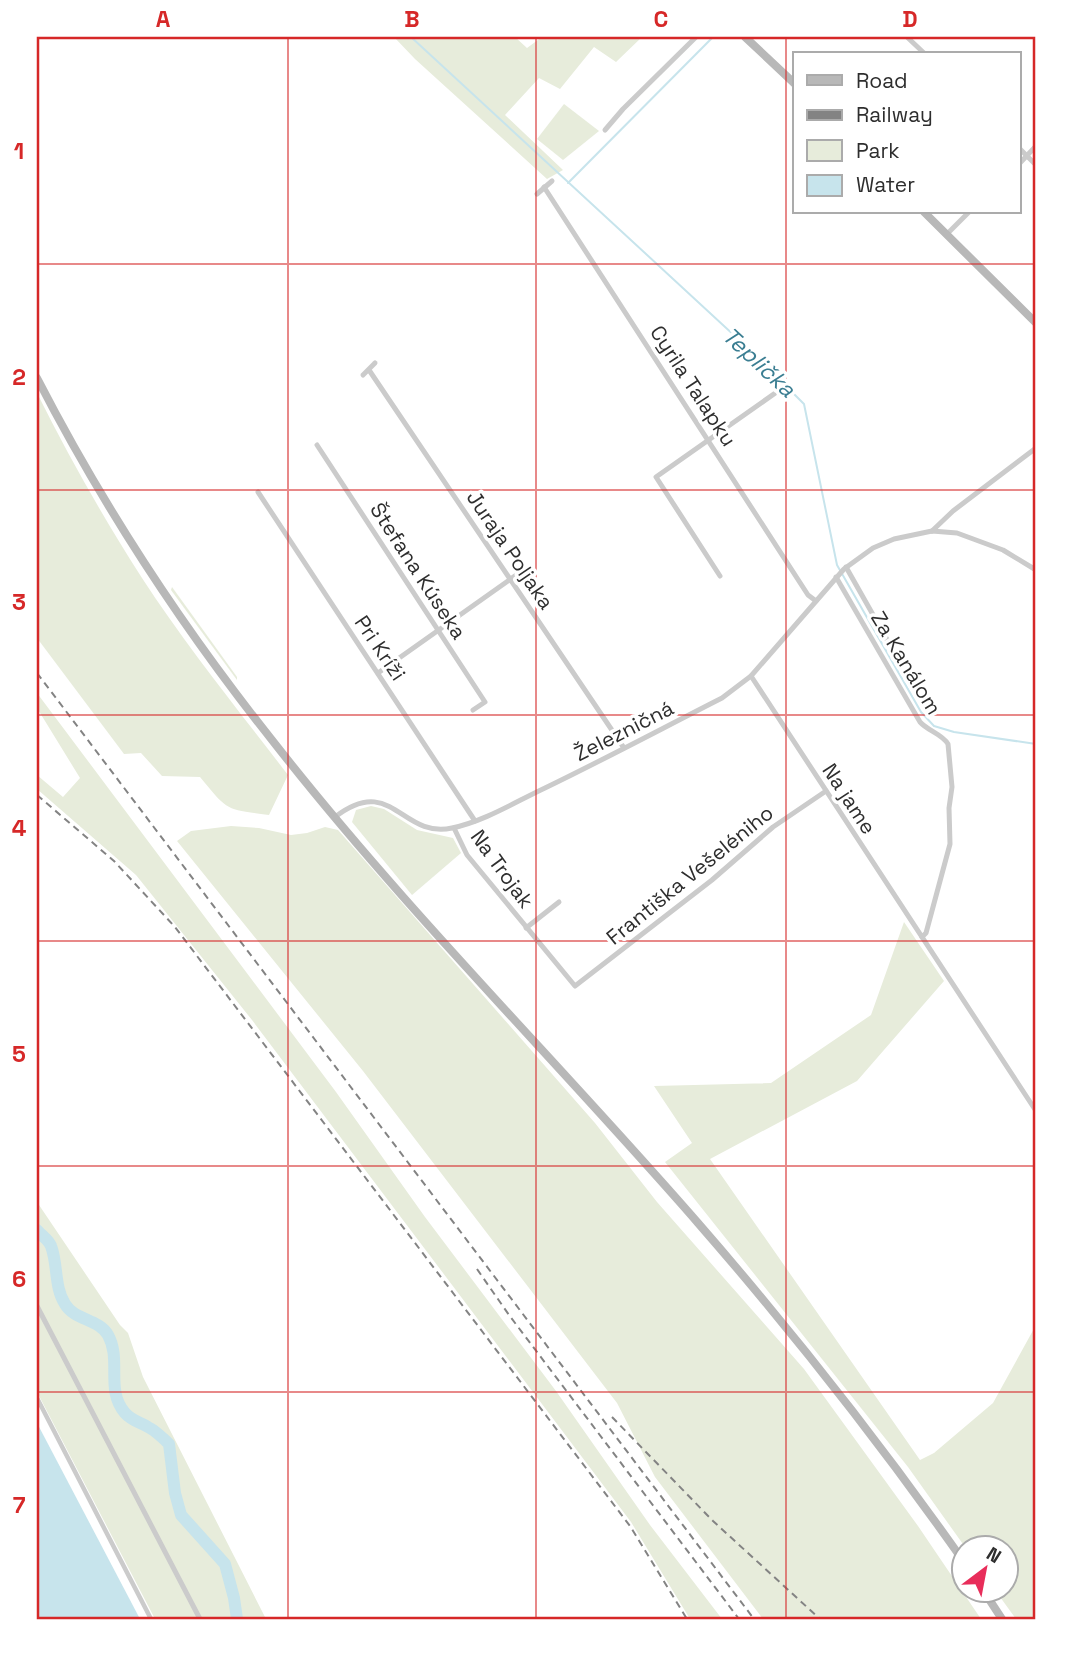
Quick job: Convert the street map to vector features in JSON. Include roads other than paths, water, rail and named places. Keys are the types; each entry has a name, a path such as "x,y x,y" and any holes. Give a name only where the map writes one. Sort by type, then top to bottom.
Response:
{"main road":[{"path":"745,37 793,82"},
{"path":"926,214 1036,323"},
{"path":"37,378 113,514 163,592 269,737 335,817 746,1279 843,1398 950,1543"},
{"path":"992,1604 1002,1619"}],"street":[{"path":"605,130 696,37"},
{"path":"907,37 923,52"},
{"path":"1020,163 1036,146"},
{"path":"1020,149 1036,166"},
{"path":"537,194 552,181"},
{"name":"Cyrila Talapku","path":"544,187 808,595 816,601"},
{"path":"947,234 968,214"},
{"path":"363,375 375,363"},
{"name":"Juraja Poljaka","path":"369,370 624,748"},
{"path":"720,576 656,477 781,389"},
{"name":"Štefana Kúseka","path":"317,444 485,702 473,710"},
{"path":"932,531 953,510 1036,448"},
{"name":"Pri Kríži","path":"258,492 475,821"},
{"path":"932,531 972,537 1003,550 1036,570"},
{"name":"Železničná","path":"335,817 355,804 373,801 390,807 421,825 443,830 475,821 722,698 751,677 845,568 873,548 932,531"},
{"path":"845,568 889,643"},
{"path":"377,673 522,572"},
{"name":"Za Kanálom","path":"837,576 920,722 948,744 953,787 948,808 950,844 926,933 922,937"},
{"name":"Na jame","path":"751,677 1036,1111"},
{"name":"Františka Vešeléniho","path":"575,986 712,880 773,828 826,791"},
{"name":"Na Trojak","path":"454,828 467,855 575,986"},
{"name":"Na Trojak","path":"526,928 559,902"},
{"path":"37,1306 200,1619"},
{"path":"37,1398 151,1619"}],"water":[{"path":"37,1423 140,1619 37,1619"}],"waterway":[{"name":"Teplička","path":"411,37 750,350 804,404 837,565 921,712 934,726 954,732 1036,744"},
{"path":"568,183 713,37"},
{"path":"37,1230 51,1246 59,1290 65,1304 108,1335 114,1354 119,1404 128,1416 154,1430 169,1444 175,1493 181,1515 225,1564 237,1619"}],"railway":[{"path":"37,673 754,1619"},
{"path":"37,795 114,861 175,927 630,1526 687,1619"},
{"path":"477,1269 739,1619"},
{"path":"612,1417 713,1521 820,1619"}]}
